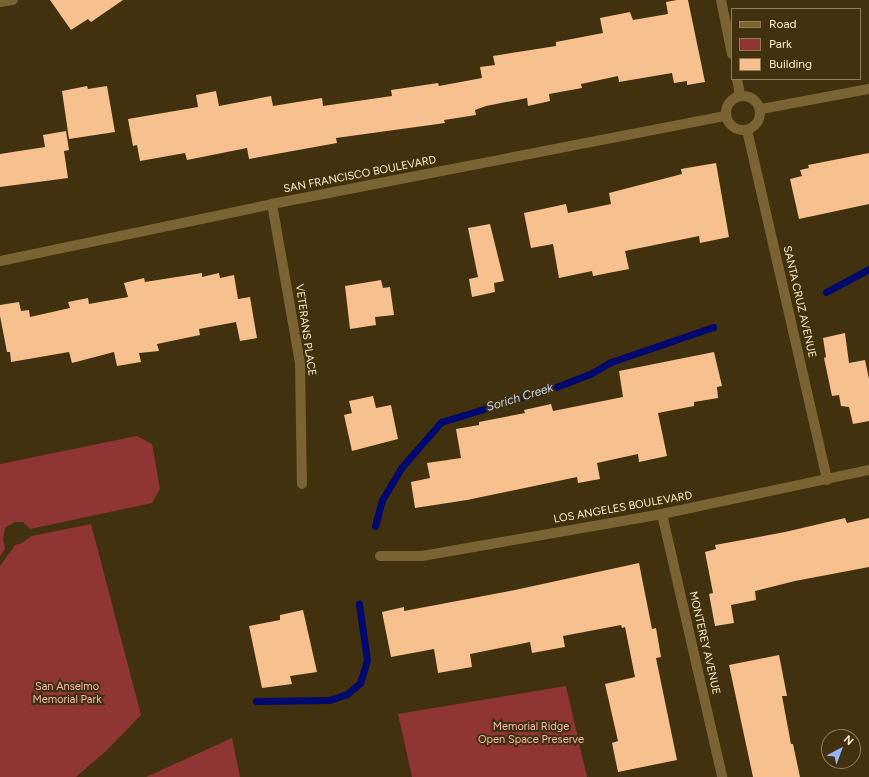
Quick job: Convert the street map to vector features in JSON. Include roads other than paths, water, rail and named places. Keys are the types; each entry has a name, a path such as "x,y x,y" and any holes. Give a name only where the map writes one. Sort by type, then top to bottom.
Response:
{"street":[{"path":"0,2 13,0"},
{"path":"721,0 731,49"},
{"path":"737,80 740,95"},
{"path":"761,109 869,89"},
{"path":"740,95 747,95 753,98 761,109 761,114 757,124 747,130 735,128 726,116 726,107 730,101 740,95"},
{"name":"SAN FRANCISCO BOULEVARD","path":"0,261 272,204 726,116"},
{"name":"SANTA CRUZ AVENUE","path":"747,130 827,480"},
{"name":"VETERANS PLACE","path":"272,204 300,362 302,484"},
{"name":"LOS ANGELES BOULEVARD","path":"380,556 422,556 662,514 869,470"},
{"name":"MONTEREY AVENUE","path":"662,514 722,777"}],"waterway":[{"name":"Sorich Creek","path":"826,292 869,269"},
{"name":"Sorich Creek","path":"375,526 382,500 401,468 441,422 556,387 590,374 611,362 713,327"},
{"name":"Sorich Creek","path":"256,701 329,700 347,694 360,683 367,660 359,604"}],"park label":[{"name":"San Anselmo Memorial Park","path":"67,694"},
{"name":"Memorial Ridge Open Space Preserve","path":"531,734"}]}
